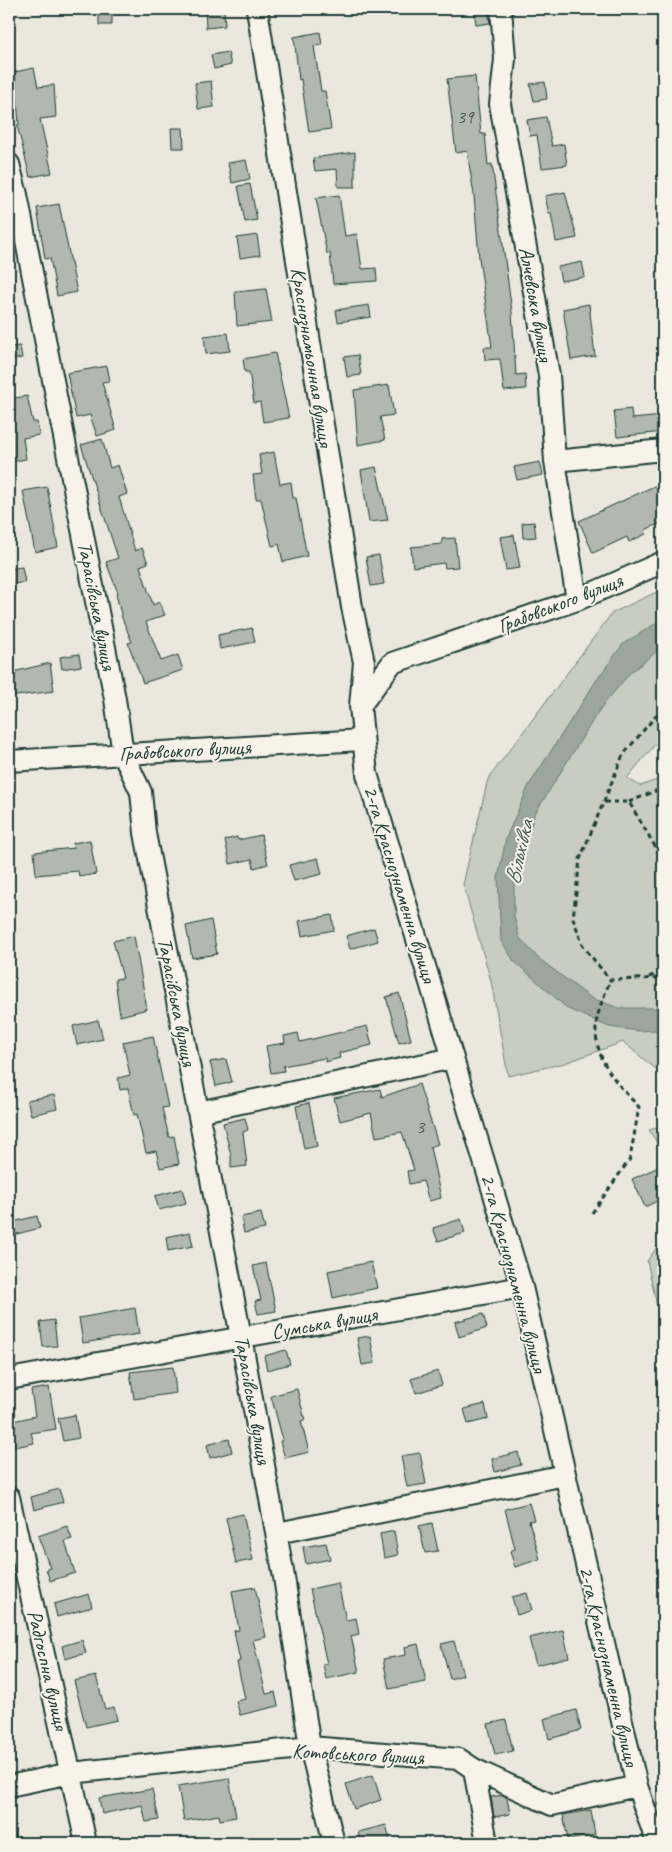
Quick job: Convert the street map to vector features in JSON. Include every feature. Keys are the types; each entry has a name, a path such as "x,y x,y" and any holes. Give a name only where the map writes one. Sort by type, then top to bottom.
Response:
{"street":[{"name":"Краснознамьонная вулиця","path":"257,9 352,607 364,662 360,706"},
{"name":"Алчевська вулиця","path":"501,9 505,59 500,104 549,375 555,461 577,600"},
{"name":"Тарасівська вулиця","path":"9,164 21,214 115,699 123,754 141,792 145,833 241,1337 276,1533 310,1747 334,1843"},
{"path":"555,461 663,450"},
{"name":"Грабовського вулиця","path":"360,706 392,663 577,600 663,562"},
{"name":"2-га Краснознаменна вулиця","path":"360,706 367,774 522,1287 637,1786 657,1843"},
{"name":"Грабовського вулиця","path":"9,761 362,740"},
{"path":"198,1112 453,1058"},
{"name":"Сумська вулиця","path":"9,1379 522,1287"},
{"path":"276,1533 566,1475"},
{"name":"Радгоспна вулиця","path":"9,1497 72,1773 86,1843"},
{"name":"Котовського вулиця","path":"9,1786 72,1773 310,1747 459,1759 474,1769 552,1805 637,1786"},
{"path":"474,1769 487,1843"}],"path":[{"path":"610,980 583,946 573,918 580,859 624,755 663,707"},
{"path":"604,802 629,802 663,788"},
{"path":"629,802 663,860"},
{"path":"646,979 663,971"},
{"path":"610,980 663,978"},
{"path":"592,1213 630,1159 640,1107 619,1086 599,1055 596,1028 610,980"}],"shaded area":[{"path":"663,589 663,735 627,778 640,786 663,778 663,1075 623,1042 565,1063 508,1076 491,981 463,884 488,779 612,613"},
{"path":"663,1126 663,1152 649,1130"},
{"path":"663,1239 663,1333 647,1261"}],"water":[{"name":"Вільхівка","path":"663,619 663,646 629,674 600,709 534,815 514,883 514,916 519,937 538,958 591,998 619,1008 663,1008 663,1037 657,1030 639,1031 609,1027 568,1009 514,961 501,941 498,878 506,838 529,785 596,681 623,644"}],"building":[{"path":"99,9 112,9 112,25 99,25"},
{"path":"205,9 224,9 225,26 206,28"},
{"path":"474,9 488,9 490,23 476,25"},
{"path":"320,32 322,45 314,46 321,91 325,91 331,129 309,132 301,79 299,80 294,37"},
{"path":"228,52 231,65 214,69 211,55"},
{"path":"34,68 38,87 54,85 56,117 40,119 52,173 30,177 17,125 19,125 15,72"},
{"path":"475,76 481,134 485,134 488,165 492,164 512,312 516,375 525,374 526,389 504,391 500,359 485,360 484,347 492,347 479,258 474,195 467,151 456,153 447,79"},
{"path":"211,81 214,107 198,109 195,83"},
{"path":"545,82 547,99 534,101 530,84"},
{"path":"546,117 552,146 564,144 567,165 542,168 537,135 530,136 527,120"},
{"path":"171,128 183,128 184,148 172,148"},
{"path":"355,152 355,187 338,187 337,169 315,171 313,158"},
{"path":"246,160 250,179 232,183 228,163"},
{"path":"250,184 257,220 245,222 238,186"},
{"path":"565,192 577,238 556,242 551,213 549,214 545,196"},
{"path":"339,195 345,236 357,234 362,269 376,268 377,281 333,284 330,253 327,254 316,198"},
{"path":"59,204 77,292 57,296 50,258 45,259 37,208"},
{"path":"257,235 260,255 240,258 237,238"},
{"path":"582,262 585,277 561,281 558,267"},
{"path":"266,289 272,322 237,326 235,292"},
{"path":"589,304 595,356 571,360 563,309"},
{"path":"369,305 371,317 338,322 336,310"},
{"path":"228,333 230,351 206,354 204,336"},
{"path":"20,346 22,358 9,360 9,347"},
{"path":"275,353 289,418 263,422 260,402 254,403 249,372 245,372 243,359"},
{"path":"358,355 361,375 347,377 344,357"},
{"path":"107,366 110,381 102,382 116,430 97,436 90,415 76,418 67,373"},
{"path":"389,385 394,415 380,417 385,440 358,445 354,390"},
{"path":"27,396 33,422 37,422 39,435 23,438 26,459 9,462 9,399"},
{"path":"631,409 632,419 663,416 663,432 617,437 614,411"},
{"path":"102,439 110,468 118,465 127,494 119,497 135,551 142,548 148,563 140,566 153,605 159,602 165,615 146,622 161,661 178,655 183,670 143,683 128,643 132,642 122,618 116,594 118,593 106,562 118,558 81,445"},
{"path":"274,452 280,484 291,482 293,498 296,498 307,556 283,562 279,544 272,546 261,499 256,499 253,475 262,474 259,455"},
{"path":"540,462 543,475 517,480 514,467"},
{"path":"376,467 388,520 369,522 361,470"},
{"path":"663,482 663,522 645,530 646,534 629,542 627,537 593,553 579,521"},
{"path":"47,487 58,547 35,552 23,491"},
{"path":"534,522 536,537 523,538 522,523"},
{"path":"514,535 520,568 506,570 500,537"},
{"path":"455,538 458,567 445,568 444,563 413,567 411,547 442,544 442,539"},
{"path":"379,555 384,584 371,586 366,557"},
{"path":"22,567 25,582 9,585 9,569"},
{"path":"252,628 255,642 220,649 218,635"},
{"path":"79,654 81,666 62,669 60,657"},
{"path":"50,663 54,691 9,697 9,673"},
{"path":"261,835 268,864 254,868 252,859 230,864 225,840 237,837 238,840"},
{"path":"90,840 96,874 79,877 78,871 36,875 34,852 74,848 73,843"},
{"path":"318,858 322,874 294,881 289,865"},
{"path":"332,915 334,930 302,936 299,921"},
{"path":"211,920 217,954 192,958 186,926"},
{"path":"374,928 378,941 350,949 346,936"},
{"path":"134,936 147,1009 120,1016 115,979 123,978 113,941"},
{"path":"399,993 411,1040 399,1043 386,997"},
{"path":"98,1020 103,1039 77,1045 73,1026"},
{"path":"367,1026 372,1045 339,1053 340,1058 325,1062 325,1058 283,1066 284,1071 271,1073 266,1046 285,1043 284,1036 298,1033 300,1042"},
{"path":"153,1036 168,1107 162,1108 169,1137 174,1136 179,1164 160,1168 156,1151 146,1153 137,1114 134,1115 128,1088 120,1090 118,1078 130,1075 123,1042"},
{"path":"226,1059 232,1082 216,1086 210,1062"},
{"path":"419,1084 438,1144 430,1147 441,1198 429,1201 423,1181 409,1184 407,1171 414,1170 402,1132 376,1137 371,1113 340,1121 334,1098 380,1089 382,1097"},
{"path":"54,1095 57,1109 31,1115 27,1100"},
{"path":"309,1103 317,1146 304,1149 296,1106"},
{"path":"245,1118 248,1130 243,1132 247,1166 231,1168 231,1155 223,1123"},
{"path":"663,1165 663,1198 645,1207 632,1179"},
{"path":"182,1189 186,1203 159,1210 155,1196"},
{"path":"261,1213 265,1229 244,1233 241,1217"},
{"path":"37,1216 40,1228 9,1236 9,1223"},
{"path":"461,1219 465,1233 438,1241 433,1228"},
{"path":"190,1232 193,1246 168,1251 166,1237"},
{"path":"371,1262 377,1288 333,1298 328,1271"},
{"path":"266,1263 276,1311 258,1314 255,1301 261,1300 253,1266"},
{"path":"135,1308 139,1334 83,1343 79,1318"},
{"path":"483,1314 487,1328 459,1337 455,1322"},
{"path":"54,1320 57,1346 43,1347 40,1322"},
{"path":"370,1336 375,1363 362,1365 357,1338"},
{"path":"286,1350 290,1364 267,1370 264,1356"},
{"path":"173,1367 176,1393 134,1399 130,1372"},
{"path":"438,1371 442,1385 416,1393 411,1379"},
{"path":"49,1387 56,1429 31,1433 34,1443 15,1447 9,1422 35,1416 31,1390"},
{"path":"297,1389 305,1420 301,1421 309,1452 285,1458 280,1441 283,1440 271,1396"},
{"path":"485,1404 488,1419 468,1424 464,1409"},
{"path":"75,1415 79,1438 63,1441 58,1418"},
{"path":"229,1439 232,1452 210,1458 207,1445"},
{"path":"518,1452 521,1465 495,1472 492,1459"},
{"path":"420,1453 426,1484 407,1487 401,1456"},
{"path":"59,1489 63,1502 34,1510 31,1497"},
{"path":"529,1503 534,1520 529,1521 540,1559 515,1567 510,1551 515,1549 505,1509"},
{"path":"243,1514 253,1560 236,1563 226,1518"},
{"path":"432,1523 438,1551 425,1553 419,1526"},
{"path":"67,1526 72,1539 65,1541 75,1573 50,1581 46,1569 50,1568 38,1536"},
{"path":"394,1531 398,1555 384,1558 380,1534"},
{"path":"326,1543 330,1559 306,1564 303,1547"},
{"path":"338,1583 346,1620 356,1618 359,1634 351,1636 359,1672 326,1679 323,1664 327,1664 310,1589"},
{"path":"255,1587 266,1637 253,1640 266,1694 275,1692 278,1706 240,1715 236,1701 245,1699 237,1662 240,1661 234,1631 239,1630 232,1591"},
{"path":"527,1593 532,1610 517,1615 512,1597"},
{"path":"89,1594 92,1607 57,1617 54,1604"},
{"path":"563,1630 569,1657 536,1665 529,1638"},
{"path":"82,1640 86,1653 65,1659 62,1646"},
{"path":"454,1641 463,1675 450,1679 441,1644"},
{"path":"418,1644 426,1682 389,1689 383,1659 406,1655 405,1647"},
{"path":"96,1676 105,1709 114,1707 117,1720 86,1727 74,1681"},
{"path":"576,1710 581,1730 549,1739 544,1719"},
{"path":"506,1720 513,1751 495,1755 488,1724"},
{"path":"373,1775 381,1800 354,1809 346,1784"},
{"path":"229,1778 236,1817 220,1820 219,1815 184,1821 178,1786"},
{"path":"152,1789 159,1820 146,1822 142,1805 102,1814 99,1798"},
{"path":"503,1795 507,1798 510,1814 494,1817 491,1797"},
{"path":"591,1810 595,1835 568,1840 563,1815"},
{"path":"386,1825 391,1843 361,1843 358,1832"}]}
